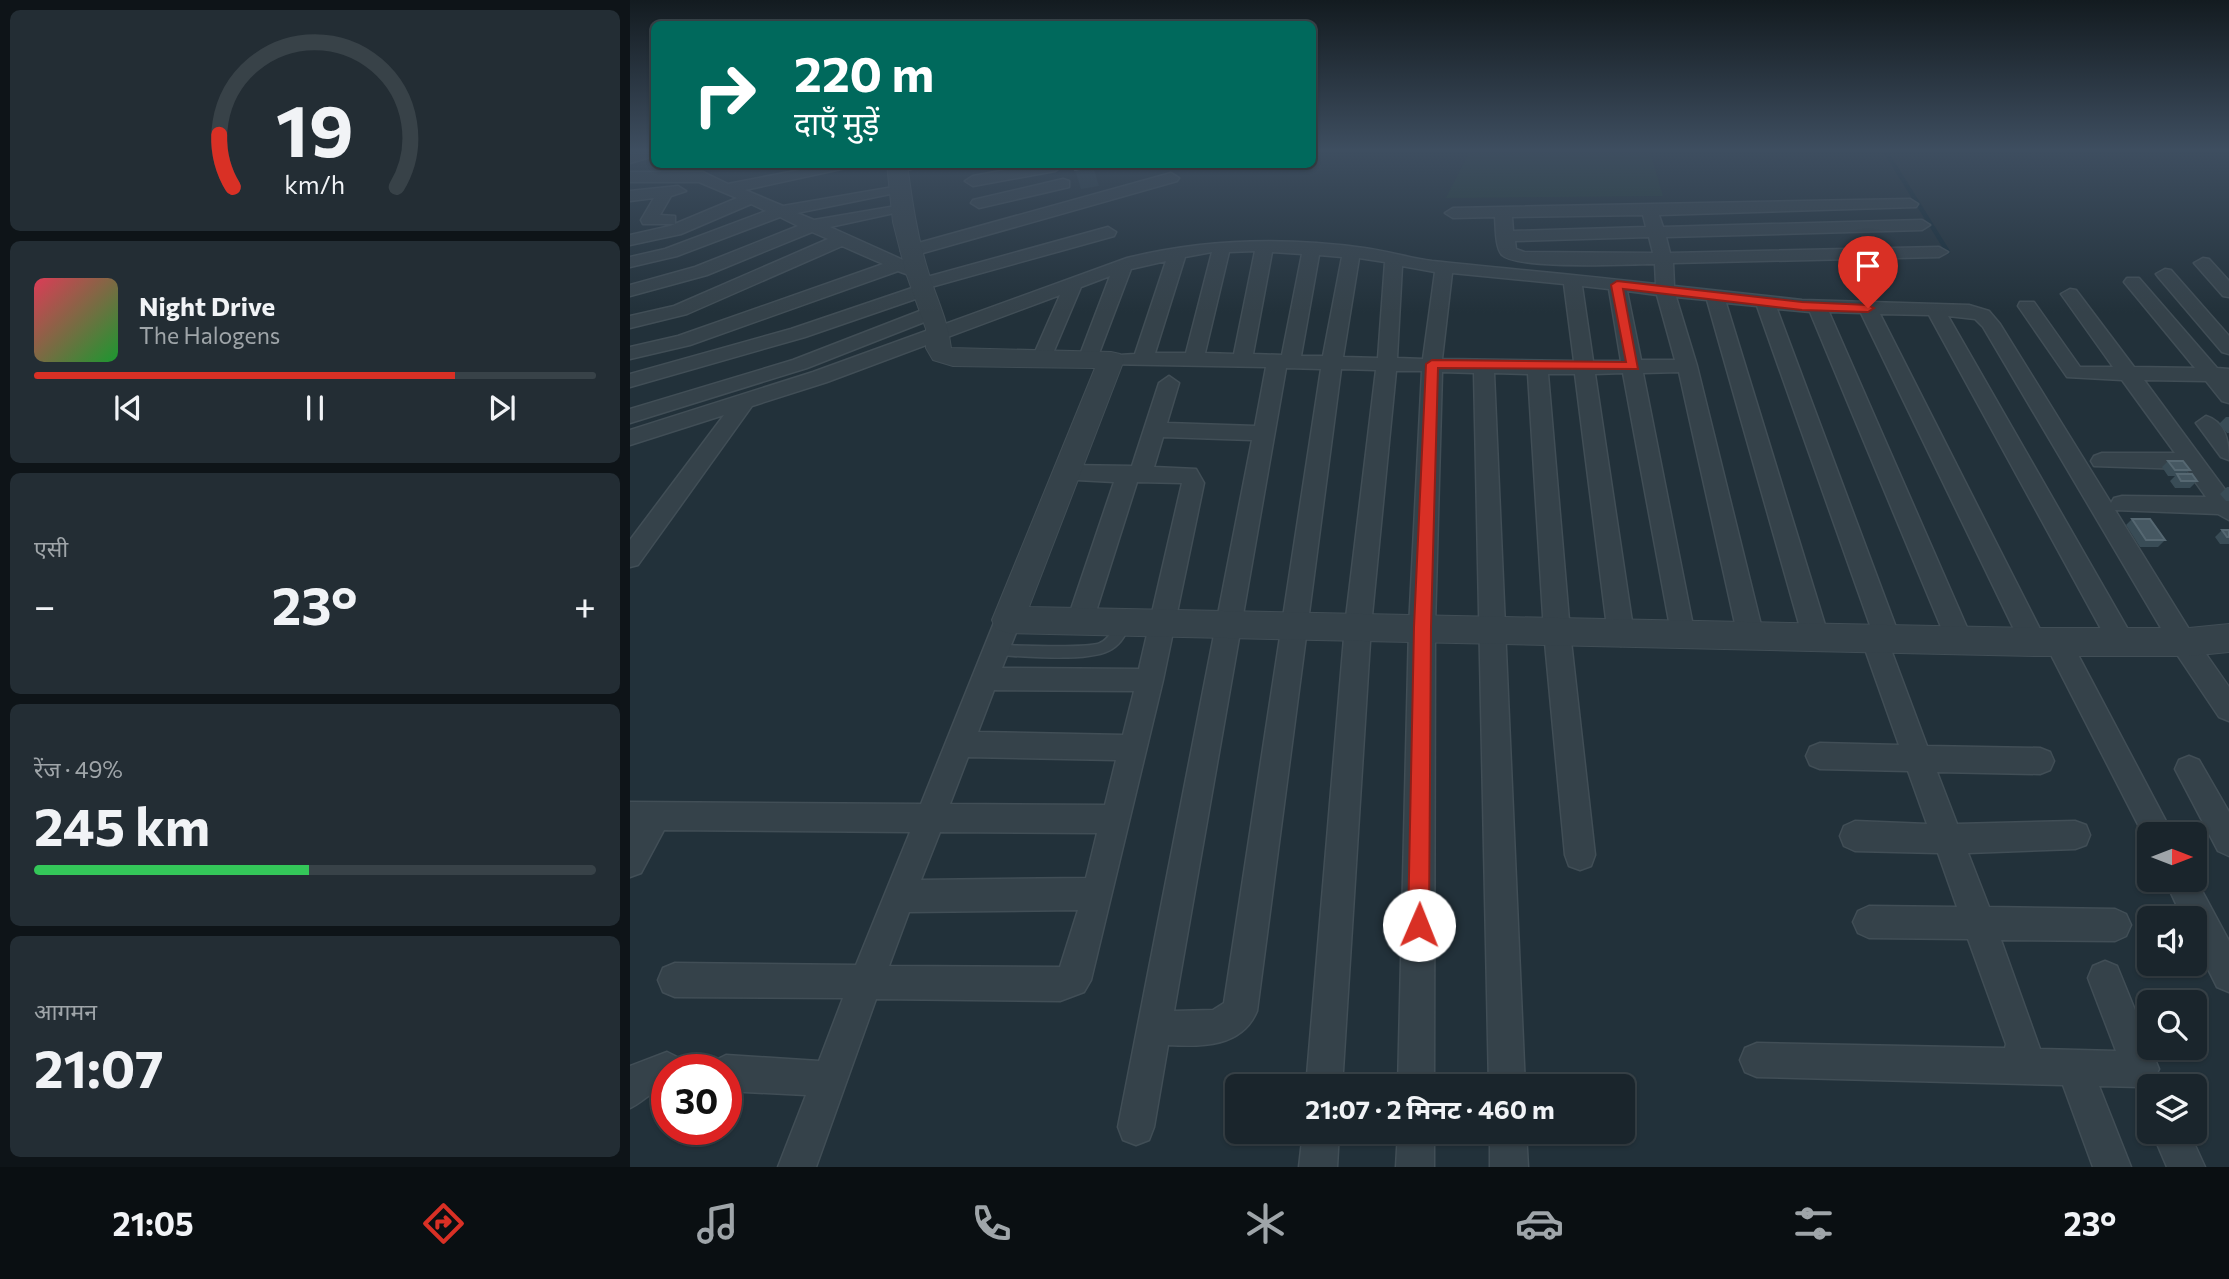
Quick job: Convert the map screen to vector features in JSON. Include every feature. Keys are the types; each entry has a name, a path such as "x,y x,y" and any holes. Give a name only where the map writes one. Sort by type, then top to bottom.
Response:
{"street":[{"path":"659,203 649,220 669,220"},
{"path":"630,240 675,230 742,203"},
{"path":"763,203 915,272"},
{"path":"630,262 685,250 781,211 809,203"},
{"path":"630,291 701,271 812,226 854,203"},
{"path":"902,203 915,272 935,324 938,348 942,355 953,358 1041,361 1194,359 1538,368 1687,366"},
{"path":"979,203 989,228"},
{"path":"630,381 737,352 915,272 989,228 1078,203"},
{"path":"1452,213 1910,204"},
{"path":"1650,210 1751,637"},
{"path":"1503,212 1509,252 1521,257 1664,276 1715,297 1816,307 1976,312 1991,324 2201,641 2229,709"},
{"path":"1506,236 1923,225"},
{"path":"630,353 683,341 724,326 915,272 1108,232"},
{"path":"630,322 680,310 843,239"},
{"path":"630,438 746,391 935,324 1178,251 1223,246 1265,246 1351,252 1444,268 1617,285 1664,276 1939,252"},
{"path":"1194,359 1223,246"},
{"path":"1242,362 1265,246"},
{"path":"1136,1127 1263,433 1284,363 1312,249"},
{"path":"1143,360 1178,251"},
{"path":"1154,1028 1223,1027 1233,1021 1240,1011 1332,363 1351,252"},
{"path":"710,298 754,298 879,254"},
{"path":"1325,1074 1358,626 1387,364 1394,259"},
{"path":"2203,263 2229,292"},
{"path":"797,1167 864,984 1066,473 1100,360 1123,266"},
{"path":"1416,1074 1422,627 1432,364 1444,268"},
{"path":"2165,274 2229,348"},
{"path":"1572,279 1582,368 1621,635"},
{"path":"2133,282 2221,375 2229,396"},
{"path":"1041,361 1074,283"},
{"path":"1617,285 1682,636"},
{"path":"2070,295 2227,509"},
{"path":"1715,297 1816,638"},
{"path":"630,558 746,391 737,352 710,298"},
{"path":"1765,302 1880,638 1918,758 2023,1044 2022,1060 2007,1066"},
{"path":"2027,306 2074,373 2129,376 2221,375"},
{"path":"1816,307 1959,639"},
{"path":"1868,308 2046,642 2150,822"},
{"path":"1935,310 2121,641"},
{"path":"1484,366 1507,1074"},
{"path":"1538,368 1557,632 1580,855"},
{"path":"1080,621 1134,474 1155,430 1169,383"},
{"path":"630,416 746,391"},
{"path":"2206,423 2229,452"},
{"path":"1155,430 1263,433"},
{"path":"2102,461 2192,461"},
{"path":"674,980 1060,984 1072,979 1079,968 1098,894 1150,680 1193,484 1188,475 1066,473"},
{"path":"2122,504 2227,509"},
{"path":"1008,620 1422,627 1621,635 2046,642 2201,641"},
{"path":"984,679 1150,680"},
{"path":"960,744 1132,748"},
{"path":"1820,755 2040,761"},
{"path":"2189,769 2229,841"},
{"path":"630,862 643,816 1116,818"},
{"path":"1855,836 1947,839 2075,835"},
{"path":"2186,892 2229,975"},
{"path":"900,896 1098,894"},
{"path":"1869,922 2116,925"},
{"path":"2105,978 2144,1074"},
{"path":"1757,1060 2074,1068 2137,1077"},
{"path":"2074,1068 2112,1167"},
{"path":"630,1090 639,1079 651,1073"},
{"path":"742,1074 831,1079"},
{"path":"1318,1167 1320,1144"},
{"path":"1415,1167 1416,1144"},
{"path":"1508,1144 1509,1167"},
{"path":"2175,1144 2186,1167"}],"lane":[{"path":"996,650 1094,651 1108,648 1118,638 1125,622"}],"building":[{"path":"2168,461 2183,461 2190,470 2175,470"},
{"path":"2177,474 2192,474 2197,481 2181,481"},
{"path":"2132,519 2150,519 2165,540 2146,540"},
{"path":"2222,530 2229,530 2229,537 2227,537"}],"waterway":[{"path":"1918,203 1948,252"}],"route":[{"path":"1419,925 1422,627 1432,364 1538,368 1633,366 1617,285 1802,306 1868,308"}]}
